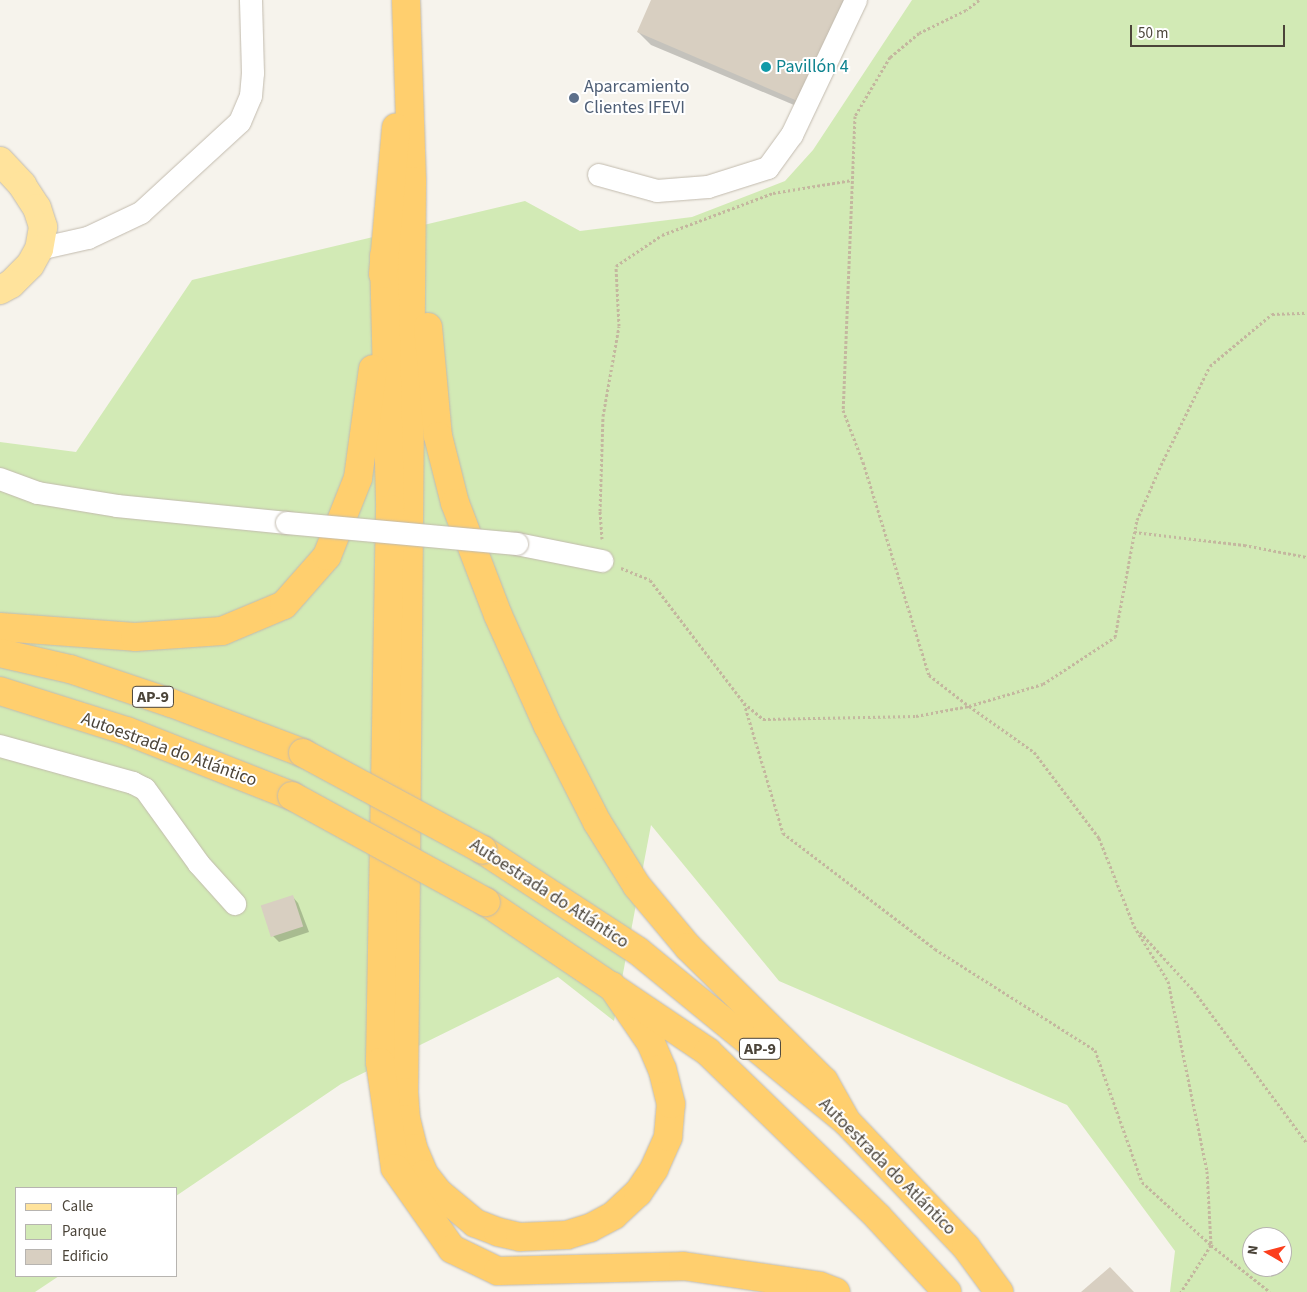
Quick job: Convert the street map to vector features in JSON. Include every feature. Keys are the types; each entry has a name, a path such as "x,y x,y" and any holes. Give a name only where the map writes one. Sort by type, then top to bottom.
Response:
{"highway":[{"path":"406,4 412,181 404,1092 406,1119 424,1174 439,1193 474,1222 498,1232 520,1237 567,1235 590,1228 614,1215 638,1193 654,1169 668,1137 671,1104 662,1069 651,1043 612,986"},
{"path":"0,627 135,637 222,631 284,605 327,556 358,478 371,390 406,4"},
{"path":"412,181 425,271 429,362 438,436 455,502 498,615 548,726 597,822 637,886 688,947 824,1081 847,1122"},
{"path":"384,256 390,509 380,1062 395,1168 452,1249 498,1271 683,1266 820,1286 836,1292"},
{"name":"Autoestrada do Atlántico","path":"0,653 89,676 171,703 303,753 483,850 638,951 847,1122 966,1247 999,1292"},
{"name":"Autoestrada do Atlántico","path":"0,691 127,731 292,796 486,902 708,1052 878,1216 947,1292"}],"main road":[{"path":"0,161 22,185 37,208 43,227 39,249 30,266 10,284 0,290"}],"street":[{"path":"39,249 88,238 140,213 240,122 251,96 253,74 251,0"},
{"path":"599,175 657,191 708,187 768,168 792,136 856,0"},
{"path":"0,479 38,493 118,506 517,544 602,561"},
{"path":"0,746 133,783 144,790 198,864 235,904"}],"path":[{"path":"979,0 966,10 919,33 890,57 855,116 843,410 864,462 929,675 1034,752 1099,838 1134,926 1168,981 1207,1171 1211,1245 1181,1292"},
{"path":"852,180 773,193 662,235 616,266 619,326 603,416 600,511 602,561 650,580 744,704 763,719 916,716 969,706 1043,684 1115,638 1137,520 1161,465 1210,366 1272,314 1307,313"},
{"path":"1134,532 1244,545 1307,557"},
{"path":"744,704 784,833 935,949 1094,1050 1142,1182 1211,1245 1270,1292"},
{"path":"1134,926 1194,991 1307,1144"}],"green space":[{"path":"912,0 1307,0 1307,1292 1170,1292 1175,1251 1067,1105 779,981 651,825 614,1021 558,977 341,1084 178,1195 178,1187 15,1187 15,1277 58,1277 35,1292 0,1292 0,442 76,452 192,280 525,201 580,231 692,217 785,181 813,150"}],"building":[{"name":"Pavillón 4","path":"651,0 843,0 800,102 637,32"},
{"path":"293,895 303,926 271,937 261,906"},
{"path":"1110,1267 1134,1292 1081,1292"}],"place":[{"name":"Pavillón 4","path":"766,67"},
{"name":"Aparcamiento Clientes IFEVI","path":"574,98"}]}
